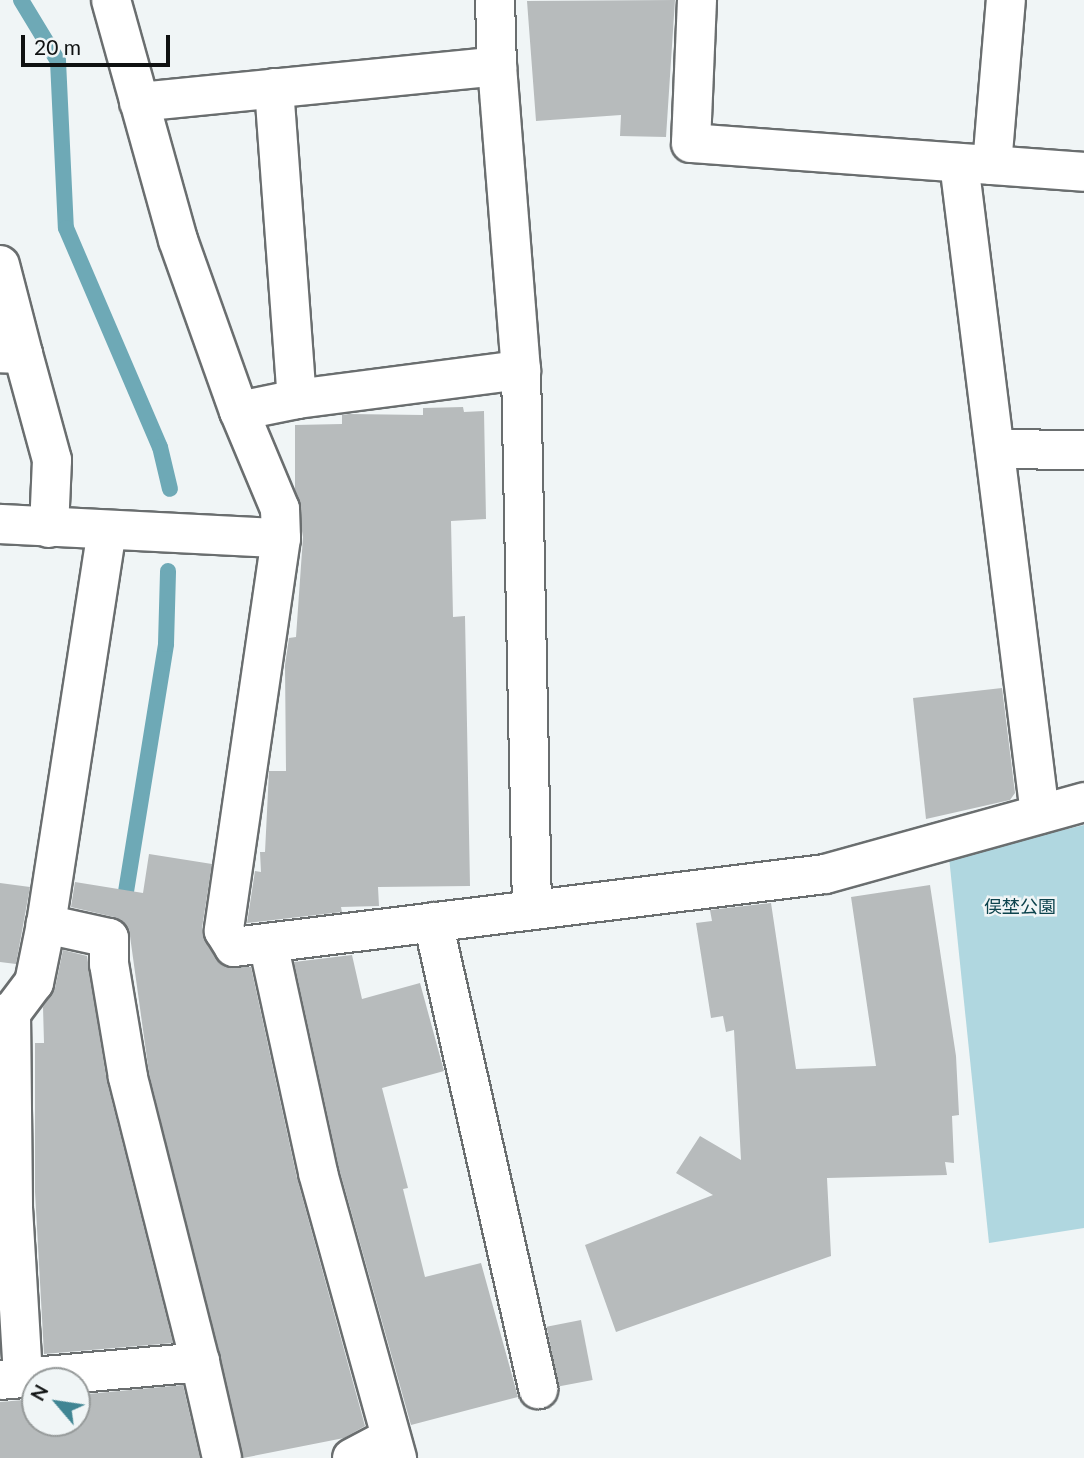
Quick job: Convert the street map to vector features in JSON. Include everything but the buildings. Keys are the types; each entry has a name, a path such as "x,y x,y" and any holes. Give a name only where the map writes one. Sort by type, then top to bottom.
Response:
{"street":[{"path":"111,0 178,240 239,411 280,509 281,538 224,931 234,947 532,907 825,874 1084,802"},
{"path":"495,0 496,66 521,370 532,907"},
{"path":"697,0 691,143 1084,172"},
{"path":"1006,0 976,164 996,449 1040,814"},
{"path":"139,102 496,66"},
{"path":"274,88 297,399"},
{"path":"0,265 12,353 52,460 49,528"},
{"path":"239,411 297,399 521,370"},
{"path":"996,449 1084,450"},
{"path":"0,524 281,538"},
{"path":"107,531 46,924 34,983 6,1013 6,1209 12,1379 200,1362"},
{"path":"433,922 538,1389"},
{"path":"46,924 109,938 109,964 128,1077 222,1458"},
{"path":"268,943 318,1173 393,1448 352,1458"}],"green space":[{"name":"俣埜公園","path":"1084,825 1084,1228 989,1243 949,857"}],"waterway":[{"path":"21,0 58,61 66,228 160,447 170,489"},
{"path":"124,904 166,644 168,571"}]}
